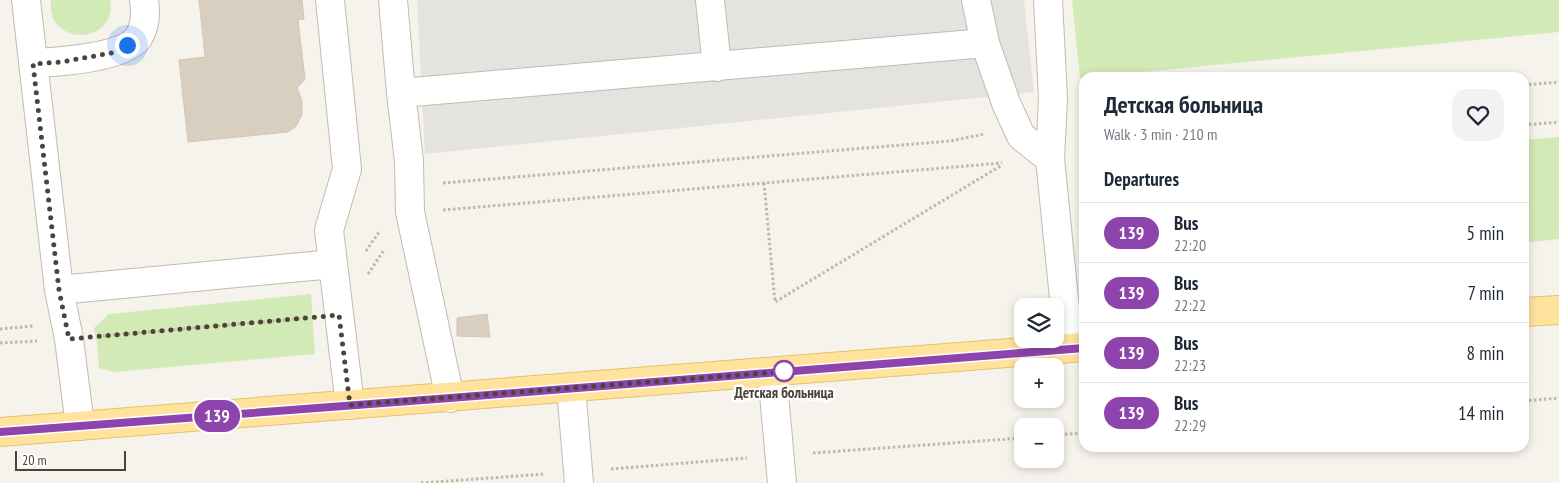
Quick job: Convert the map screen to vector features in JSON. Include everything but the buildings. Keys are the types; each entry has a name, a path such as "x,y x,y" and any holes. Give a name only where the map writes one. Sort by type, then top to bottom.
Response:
{"main road":[{"path":"1529,312 1559,310"},
{"path":"0,432 1076,348"}],"street":[{"path":"26,0 59,290 67,331 80,426"},
{"path":"33,64 61,62 117,52 138,38 146,16 144,0"},
{"path":"330,0 348,169 329,230 350,405"},
{"path":"393,0 409,161 410,212 450,398"},
{"path":"710,0 717,67"},
{"path":"976,0 985,43 1006,103 1021,136 1050,159"},
{"path":"1048,0 1053,98 1050,159 1076,348"},
{"path":"401,93 985,43"},
{"path":"59,290 333,264"},
{"path":"772,372 782,483"},
{"path":"571,388 578,477"}],"path":[{"path":"1529,85 1559,82"},
{"path":"1529,125 1559,122"},
{"path":"338,306 409,186 950,141 1018,128"},
{"path":"0,343 67,331 338,306 410,212 1005,163 775,302 764,183"},
{"path":"0,329 67,331"},
{"path":"1529,401 1559,398"},
{"path":"1064,434 1079,433"},
{"path":"421,483 578,477 780,456 1014,439"}],"green space":[{"path":"51,0 110,0 110,15 104,25 94,32 82,35 70,33 59,27 52,16"},
{"path":"1072,0 1559,0 1559,32 1142,72 1079,72"},
{"path":"1559,137 1559,239 1529,242 1529,140"},
{"path":"311,294 315,354 114,372 99,368 94,328 109,314"}],"shaded area":[{"path":"417,0 1024,0 1034,92 425,154"}],"bus line":[{"name":"139","path":"0,432 1079,348"}],"place":[{"name":"Детская больница","path":"784,371"}],"route":[{"path":"127,45 117,52 61,62 33,64 59,290 69,339 339,315 350,405 792,371 784,371"}]}
